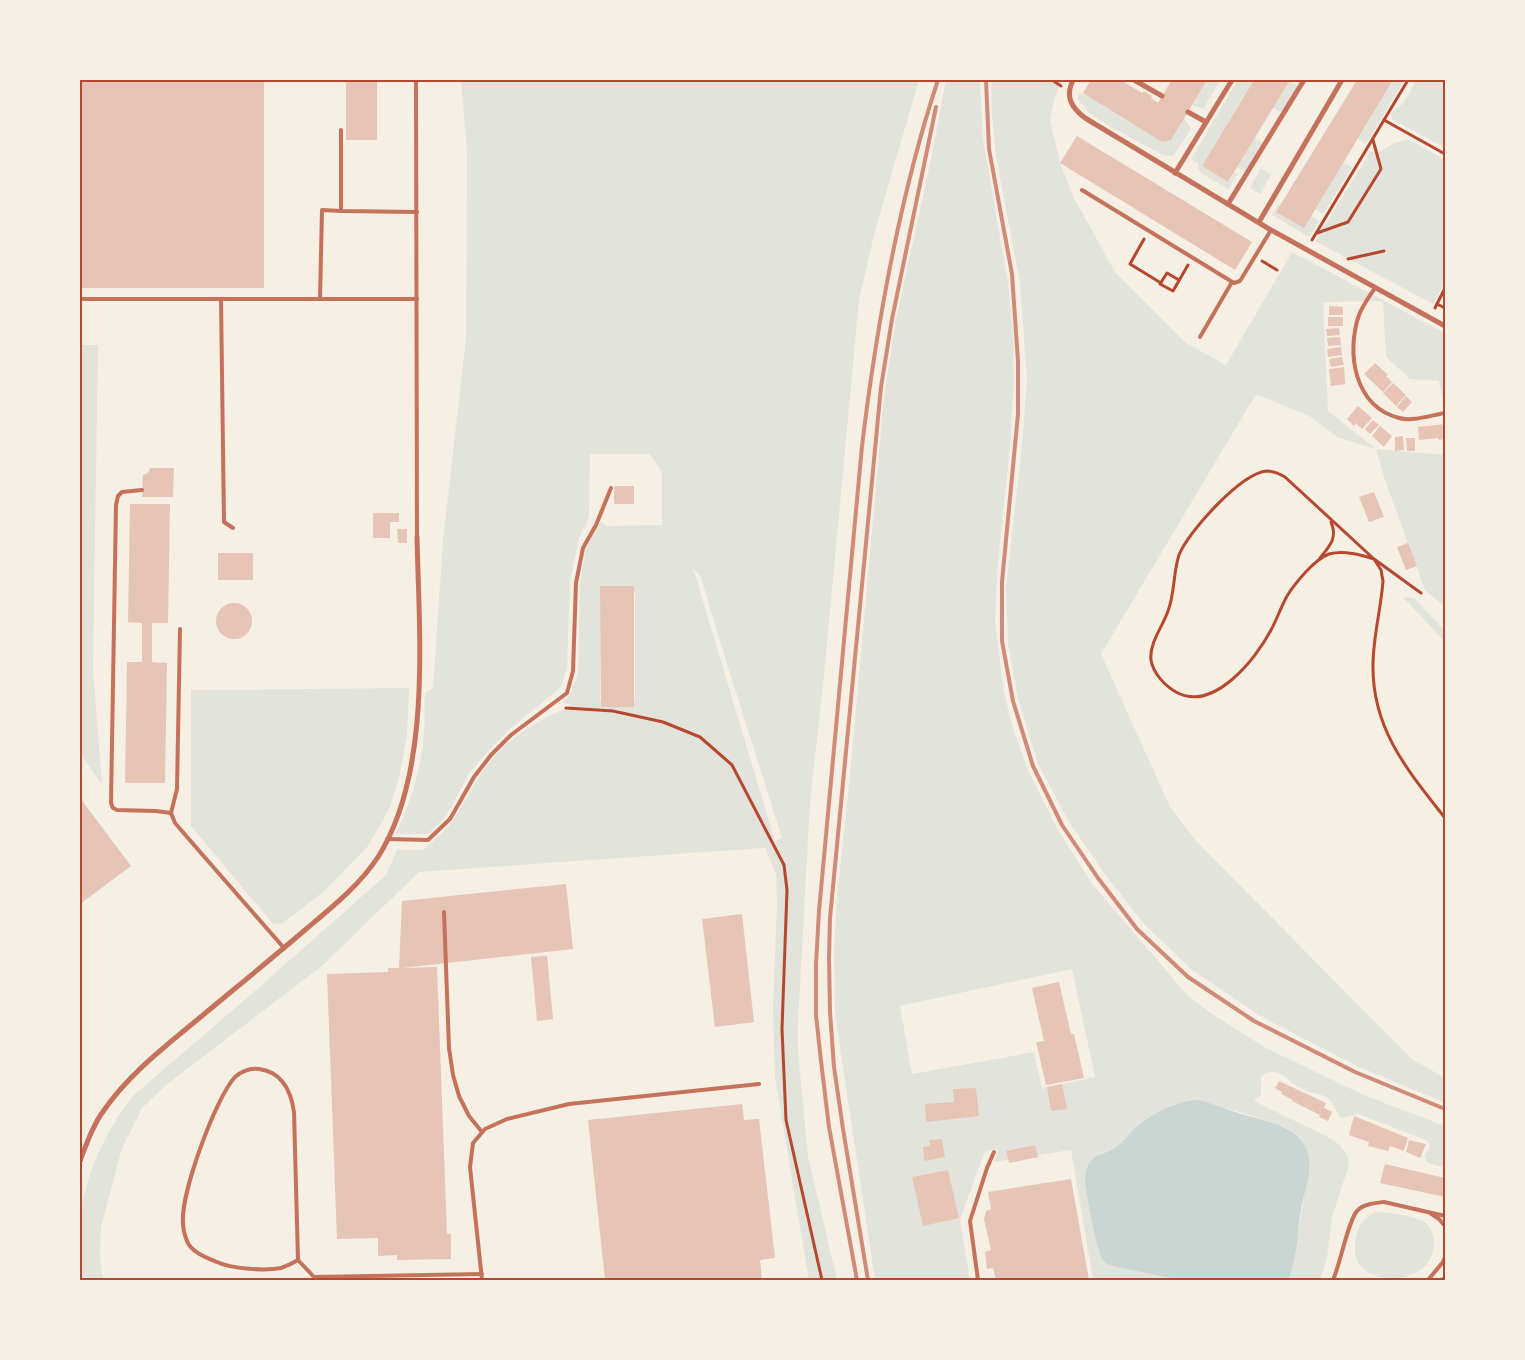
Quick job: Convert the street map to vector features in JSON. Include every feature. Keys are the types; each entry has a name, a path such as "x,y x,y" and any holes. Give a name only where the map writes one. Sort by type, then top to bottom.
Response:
{"street":[{"path":"1073,80 1069,93 1074,110 1085,118 1271,230 1445,326"},
{"path":"1134,80 1162,96"},
{"path":"1175,172 1232,80"},
{"path":"1228,204 1304,80"},
{"path":"1259,222 1342,80"},
{"path":"1188,112 1206,122"},
{"path":"80,1161 101,1114 122,1088 159,1051 284,948 351,889 378,857 399,812 407,785 416,737 419,666 418,537"}],"lane":[{"path":"416,80 418,537"},
{"path":"341,130 341,210"},
{"path":"1082,190 1236,283 1240,281 1271,230"},
{"path":"320,299 322,210 417,212"},
{"path":"1200,338 1232,282"},
{"path":"1375,288 1365,302 1359,316 1355,338 1354,362 1358,381 1364,394 1375,406 1401,419 1445,414"},
{"path":"80,299 417,299"},
{"path":"221,299 224,522 233,528"},
{"path":"387,839 428,840 450,819 474,777 491,755 511,735 567,693 573,671 576,583 583,548 596,525 611,488"},
{"path":"142,490 122,492 118,496 116,505 111,804 117,810 170,813"},
{"path":"180,629 177,789 170,813 175,823 284,948"},
{"path":"444,912 449,1048 453,1075 459,1096 482,1132"},
{"path":"298,1260 281,1268 225,1266 202,1255 188,1243 183,1222 187,1192 212,1120 226,1090 236,1077 253,1068 267,1070 279,1076 292,1098 298,1260 314,1277 482,1274"},
{"path":"482,1280 470,1167 473,1143 486,1129 507,1119 569,1104 759,1084"},
{"path":"978,1280 970,1221 994,1152"},
{"path":"1333,1280 1339,1268 1352,1218 1358,1210 1374,1203 1384,1202 1445,1216"},
{"path":"1428,1212 1439,1219 1445,1226"},
{"path":"1428,1280 1445,1257"},
{"path":"1440,1280 1445,1279"}],"path":[{"path":"1306,250 1408,80"},
{"path":"1384,120 1445,154"},
{"path":"1316,233 1348,222 1381,169 1372,140"},
{"path":"1149,231 1130,264 1173,291 1192,258"},
{"path":"1342,260 1384,251"},
{"path":"1255,257 1277,270"},
{"path":"1161,283 1166,273 1179,280"},
{"path":"1434,309 1445,288"},
{"path":"1437,304 1445,308"},
{"path":"1421,593 1374,559 1303,492 1278,473 1266,471 1239,485 1224,498 1195,530 1180,554 1170,608 1152,648 1151,660 1156,672 1164,683 1177,693 1193,697 1210,694 1224,687 1259,649 1272,630 1288,595 1305,573 1319,560 1330,554 1343,553 1358,554 1374,559 1381,570 1383,581 1372,664 1378,710 1386,734 1406,769 1445,818"},
{"path":"1319,560 1333,538 1335,529 1330,519"},
{"path":"550,706 613,712 663,722 700,737 732,766 784,865 787,890 782,1029 786,1120 822,1280"}],"shaded area":[{"path":"461,80 919,80 875,231 859,300 824,676 810,803 798,1052 808,1156 837,1280 809,1280 775,1078 773,1009 777,902 776,874 765,848 419,872 322,966 166,1085 142,1108 122,1148 101,1227 100,1257 103,1280 80,1280 79,1226 87,1185 106,1138 133,1096 386,875 397,850 423,850 439,836 453,820 483,771 504,747 531,726 572,705 562,703 570,695 578,673 580,583 586,548 601,521 607,526 662,525 662,472 650,454 590,454 589,517 579,538 570,581 567,668 561,687 510,729 489,750 470,772 446,816 428,834 395,834 410,799 420,761 424,736 425,693 433,688 443,540 466,338 467,152","holes":["693,568 701,577 782,838 775,841","601,592 635,593 635,701 600,701"]},
{"path":"946,80 980,80 983,139 1008,283 1013,333 1014,382 1010,447 998,563 995,621 1004,692 1013,728 1027,768 1057,828 1093,885 1188,996 1209,1012 1264,1047 1366,1096 1445,1126 1445,1168 1428,1163 1425,1155 1430,1147 1428,1142 1421,1138 1358,1114 1343,1118 1339,1116 1335,1107 1327,1098 1299,1087 1277,1072 1267,1073 1261,1077 1261,1095 1254,1101 1332,1139 1348,1157 1349,1165 1332,1217 1327,1258 1320,1280 1288,1280 1294,1263 1304,1196 1294,1133 1284,1127 1253,1116 1209,1103 1175,1104 1145,1121 1124,1142 1102,1153 1085,1177 1098,1247 1109,1265 1179,1280 1093,1280 1071,1150 994,1162 998,1149 990,1150 984,1154 960,1220 970,1280 875,1280 835,1014 834,947 837,896 850,775 884,398 896,319","holes":["1072,969 1095,1077 1042,1088 1034,1052 912,1074 900,1006"]},
{"path":"991,80 1062,80 1054,100 1050,120 1060,163 1074,198 1115,272 1186,343 1226,365 1292,252 1445,333 1445,410 1439,381 1410,379 1386,357 1383,301 1323,302 1328,411 1376,449 1337,437 1311,417 1256,394 1101,654 1170,807 1197,842 1412,1059 1445,1078 1445,1103 1357,1066 1262,1017 1192,970 1143,923 1104,873 1069,822 1038,764 1018,699 1008,644 1006,586 1022,445 1027,380 1020,283 996,157"},
{"path":"1207,80 1221,80 1203,109 1192,105"},
{"path":"1238,80 1254,80 1202,166 1228,182 1235,172 1238,174 1228,189 1201,173 1198,169 1199,164 1191,159"},
{"path":"1393,80 1404,80 1366,144 1358,139"},
{"path":"1416,80 1445,80 1445,148 1393,120 1390,114 1403,103"},
{"path":"1289,81 1297,87 1283,111 1280,112 1273,108"},
{"path":"1083,93 1162,142 1171,140 1184,118 1191,129 1173,156 1163,155 1107,125 1088,112 1078,99 1078,95"},
{"path":"1255,138 1262,144 1246,172 1237,167"},
{"path":"1408,140 1445,160 1445,282 1433,304 1315,241 1371,151 1380,152 1394,143"},
{"path":"1343,163 1352,167 1323,214 1315,209"},
{"path":"1261,168 1271,175 1260,194 1250,188"},
{"path":"1278,205 1311,216 1319,221 1309,237 1272,215"},
{"path":"80,345 98,345 93,669 102,784 80,754"},
{"path":"1376,449 1445,455 1445,607 1425,590 1385,480"},
{"path":"1403,597 1414,598 1445,631 1445,642"},
{"path":"409,688 407,737 398,782 389,809 368,846 323,892 283,923 273,924 191,826 191,690"},
{"path":"1197,1100 1283,1127 1301,1140 1306,1149 1309,1160 1309,1172 1301,1209 1295,1254 1288,1280 1179,1280 1115,1267 1103,1260 1089,1206 1085,1177 1090,1162 1116,1147 1132,1131 1154,1114 1180,1103"},
{"path":"1377,1212 1411,1217 1428,1225 1431,1229 1434,1243 1428,1262 1421,1269 1404,1277 1394,1278 1373,1275 1361,1266 1355,1252 1357,1234 1366,1218"}],"building":[{"path":"80,80 264,80 264,288 80,288"},
{"path":"346,80 377,80 377,140 346,140"},
{"path":"1091,80 1121,80 1142,93 1144,91 1158,103 1170,83 1169,80 1207,80 1171,140 1162,142 1083,93"},
{"path":"1254,80 1290,80 1228,182 1202,166"},
{"path":"1357,80 1393,80 1304,228 1276,212"},
{"path":"1077,136 1252,242 1235,270 1060,163"},
{"path":"1329,306 1343,307 1343,315 1329,315"},
{"path":"1328,317 1343,317 1343,326 1328,326"},
{"path":"1339,328 1340,335 1327,336 1326,329"},
{"path":"1340,337 1341,345 1328,346 1327,338"},
{"path":"1341,347 1342,355 1328,357 1327,349"},
{"path":"1342,357 1344,365 1331,367 1329,359"},
{"path":"1375,363 1388,375 1386,376 1392,382 1383,392 1364,374"},
{"path":"1344,367 1345,384 1331,386 1329,369"},
{"path":"1393,383 1406,395 1396,406 1383,393"},
{"path":"1406,396 1412,402 1403,412 1397,407"},
{"path":"1358,406 1372,418 1362,429 1356,423 1354,426 1347,419"},
{"path":"1373,420 1379,425 1370,434 1365,429"},
{"path":"1445,424 1445,439 1419,440 1418,427"},
{"path":"1380,426 1392,436 1384,447 1372,436"},
{"path":"1403,436 1404,450 1395,451 1395,437"},
{"path":"1406,438 1415,438 1415,451 1407,451"},
{"path":"150,468 174,468 173,497 142,497 143,475 148,473"},
{"path":"614,486 634,486 634,504 614,504"},
{"path":"1374,492 1384,517 1369,522 1359,497"},
{"path":"130,504 170,504 168,623 152,623 152,662 167,663 165,783 125,783 127,662 142,662 142,623 128,622"},
{"path":"373,513 399,513 399,522 390,522 390,538 373,538"},
{"path":"397,529 407,529 407,543 398,543"},
{"path":"1408,543 1417,566 1406,570 1397,547"},
{"path":"218,553 253,553 253,580 218,580"},
{"path":"600,586 634,586 634,707 601,707"},
{"path":"234,603 246,609 252,621 246,633 234,639 222,633 216,621 222,609"},
{"path":"80,798 131,866 80,904"},
{"path":"566,884 573,949 402,968 437,967 447,1234 451,1234 451,1259 397,1260 397,1255 378,1256 378,1238 337,1239 327,974 388,972 388,968 399,968 402,901"},
{"path":"742,914 754,1022 715,1027 702,919"},
{"path":"547,956 553,1019 537,1021 531,957"},
{"path":"1059,982 1084,1078 1046,1085 1036,1042 1044,1041 1032,988"},
{"path":"1279,1081 1326,1103 1324,1108 1332,1112 1328,1121 1281,1094 1282,1092 1275,1088"},
{"path":"1062,1084 1067,1109 1051,1111 1047,1087"},
{"path":"976,1088 979,1116 926,1122 925,1104 954,1102 953,1089"},
{"path":"742,1104 744,1120 759,1119 775,1258 760,1260 762,1280 605,1280 588,1120"},
{"path":"1354,1116 1408,1138 1404,1151 1390,1146 1388,1151 1368,1146 1369,1142 1349,1135"},
{"path":"942,1139 945,1157 924,1161 923,1147 930,1146 929,1140"},
{"path":"1409,1140 1426,1144 1420,1158 1406,1152"},
{"path":"1035,1145 1038,1157 1009,1163 1006,1151"},
{"path":"1385,1164 1445,1178 1445,1197 1380,1183"},
{"path":"948,1170 959,1218 923,1226 912,1177"},
{"path":"1071,1179 1089,1280 996,1280 993,1268 987,1269 985,1252 991,1250 984,1219 986,1211 991,1209 988,1192"}],"railway":[{"path":"857,1280 829,1127 816,1015 819,911 862,446 868,400 882,307 901,215 924,125 938,80"},
{"path":"986,80 989,149 1012,274 1018,361 1018,414 1002,582 1002,641 1013,701 1033,766 1062,825 1098,878 1137,929 1188,977 1254,1021 1355,1072 1445,1109"},
{"path":"868,1280 834,1067 830,1012 830,918 881,387 892,319 936,107"}]}
